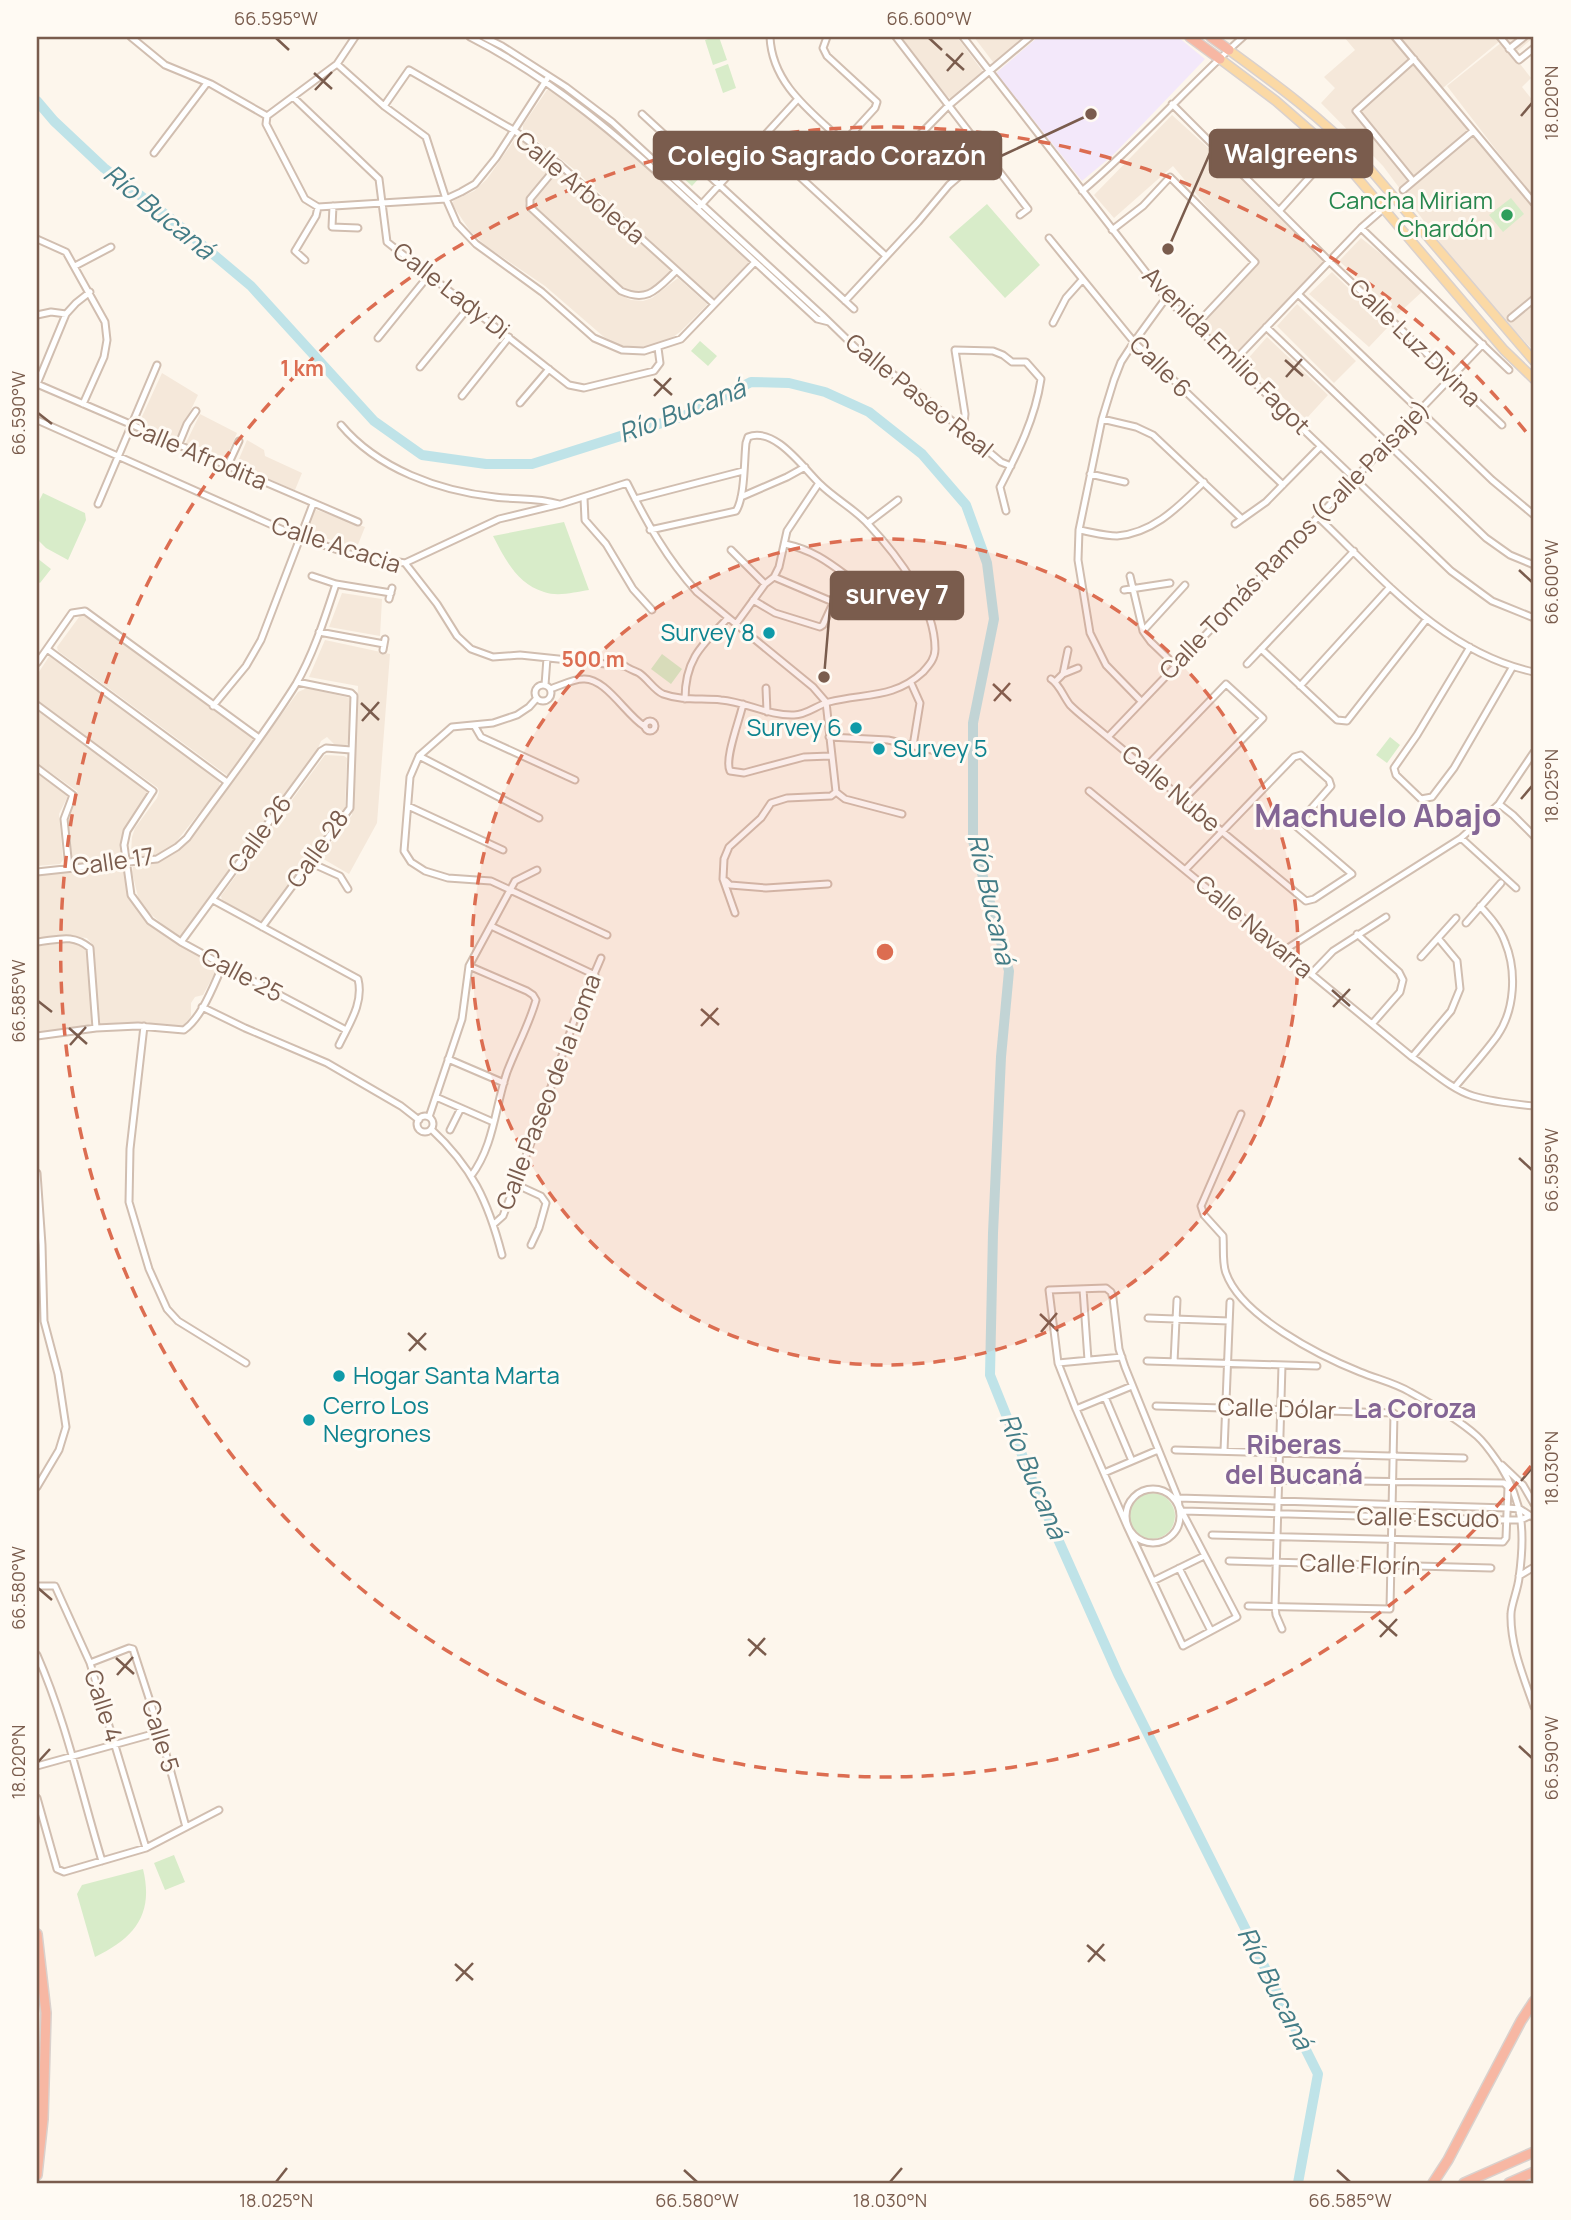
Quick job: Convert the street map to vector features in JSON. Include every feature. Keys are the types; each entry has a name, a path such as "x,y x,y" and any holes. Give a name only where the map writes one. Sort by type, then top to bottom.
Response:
{"highway":[{"path":"1190,37 1220,59"},
{"path":"1211,37 1229,50"},
{"path":"37,1934 46,2013 43,2119 37,2175"},
{"path":"1433,2183 1534,2001"},
{"path":"1464,2183 1534,2152"},
{"path":"1509,2183 1534,2172"}],"main road":[{"path":"1229,50 1286,91 1334,131 1363,161 1534,361"},
{"path":"1220,59 1276,101 1338,155 1504,350 1534,379"},
{"path":"1324,141 1325,160"},
{"path":"1325,160 1338,155"}],"street":[{"path":"131,37 165,65 207,83 267,116"},
{"path":"355,37 337,64 267,116 266,124 305,199 318,207 446,199 475,184 515,131 547,79"},
{"name":"Calle Paseo Real","path":"470,37 547,79"},
{"name":"Calle Paseo Real","path":"484,37 612,122 860,352 909,385 1001,463 1011,466"},
{"path":"770,37 782,77 797,100 876,170 883,170 948,106 1030,37"},
{"path":"827,37 823,48 827,55 877,102 875,108 844,142"},
{"path":"896,37 1027,209 1020,215"},
{"name":"Avenida Emilio Fagot","path":"963,37 1166,298 1451,571 1492,601 1534,618"},
{"path":"1082,191 1117,162 1172,104 1243,37"},
{"path":"1395,37 1473,131 1532,195 1534,203"},
{"path":"1500,37 1519,60 1534,48"},
{"path":"1510,49 1524,37"},
{"path":"1413,59 1356,111 1413,181"},
{"path":"337,64 384,106 426,137 446,199 457,223 476,244 542,292 594,338 622,350 644,351 681,339 755,262"},
{"name":"Calle Arboleda","path":"384,106 409,70 515,131 559,164 713,304"},
{"path":"155,153 207,83"},
{"name":"Calle Lady Di","path":"293,97 379,179 387,242 569,385 584,388 654,371 660,363 658,348"},
{"path":"700,206 797,100"},
{"name":"Calle Luz Divina","path":"1172,104 1329,261 1502,425"},
{"path":"642,114 854,309"},
{"path":"1403,190 1473,131"},
{"path":"760,141 886,256"},
{"path":"845,301 949,185 986,153"},
{"path":"1279,211 1325,160"},
{"path":"559,164 530,199 530,207 621,291 634,297 646,296 676,271"},
{"path":"1112,230 1143,206 1170,177 1255,262 1195,326"},
{"path":"333,206 332,227 358,228"},
{"name":"Calle Paseo Real","path":"700,206 817,319 829,322"},
{"path":"305,260 295,251 316,216 318,207"},
{"path":"1233,362 1361,228 1384,208"},
{"path":"1361,228 1509,370"},
{"name":"Calle 6","path":"1049,237 1134,342 1283,485"},
{"path":"37,239 66,252 105,322 107,341 104,357 83,404"},
{"path":"75,266 111,247"},
{"path":"377,338 429,275"},
{"path":"1053,323 1066,298 1082,280"},
{"name":"Calle Afrodita","path":"90,292 66,314 37,384 358,522"},
{"path":"1298,294 1492,480 1534,515"},
{"path":"1141,701 1106,666 1090,633 1078,560 1079,530 1102,419 1121,362 1166,298"},
{"path":"1511,318 1534,299"},
{"path":"420,367 469,307"},
{"path":"37,315 51,312 66,314"},
{"path":"1266,327 1486,538 1510,555 1534,565"},
{"path":"466,394 509,337"},
{"name":"Calle Tomás Ramos (Calle Paisaje)","path":"1108,737 1483,344"},
{"path":"963,432 965,414 954,350 993,351 1013,362 1026,362 1041,379 1030,426 1000,488 1006,511"},
{"path":"97,504 157,365"},
{"path":"520,403 528,399 549,369"},
{"path":"178,446 196,411"},
{"path":"1102,419 1136,427 1153,435 1242,519"},
{"name":"Calle Acacia","path":"37,420 299,537 350,554 405,562 457,636 471,649 493,657 520,655 625,666 639,673 661,693 685,699 723,700 767,712 796,715 826,702 879,695 911,683 931,664 935,652 933,628 921,595"},
{"path":"341,425 376,457 413,476 463,493 498,498 540,498 561,504"},
{"path":"650,530 736,511 741,497 746,443 751,435 768,439 791,452 819,484 868,523 921,595 949,591"},
{"path":"227,467 239,440"},
{"path":"1235,524 1266,502 1320,446"},
{"path":"741,497 805,467"},
{"path":"635,499 743,471"},
{"path":"1090,474 1125,482"},
{"path":"1079,530 1116,536 1143,531 1172,514 1204,482"},
{"path":"405,562 499,519 584,498 627,483 650,530 680,574 697,592 813,687 826,702 836,792 845,799 902,814"},
{"path":"736,624 765,584 774,577 787,531 819,484"},
{"path":"584,498 585,520 606,544 633,589 652,610"},
{"path":"868,523 898,500"},
{"path":"213,706 246,666 261,640 313,504"},
{"path":"1318,517 1426,620 1470,648 1512,668 1534,672"},
{"path":"785,544 817,554 861,586"},
{"path":"731,550 765,584"},
{"path":"1247,664 1354,551"},
{"path":"753,600 775,613 820,627 846,575"},
{"path":"312,576 391,593"},
{"path":"1130,576 1143,631 1175,665"},
{"path":"774,577 833,602"},
{"name":"Calle 17","path":"37,872 157,859 187,838 297,682 319,632 336,583"},
{"path":"1124,590 1170,583"},
{"path":"1143,631 1185,585"},
{"path":"1300,686 1390,587"},
{"path":"37,663 72,613 85,611 259,738"},
{"path":"685,699 685,678 692,661 706,640 728,618"},
{"path":"1261,649 1337,720 1347,721 1426,620"},
{"path":"319,632 384,644"},
{"path":"1470,648 1394,768 1396,775 1420,799 1432,797 1454,768 1512,668"},
{"path":"47,649 227,782"},
{"path":"1063,674 1068,650"},
{"path":"537,698 548,699 551,694 548,687 547,658"},
{"path":"1063,674 1078,667"},
{"name":"Calle Nube","path":"1063,674 1053,680 1071,705 1183,800 1306,901 1314,899 1352,874 1296,826 1331,786 1329,780 1301,755 1294,757 1222,832"},
{"path":"607,935 491,881 448,878 425,871 411,862 404,851 410,777 419,756 452,727 493,723 517,715 537,698 536,689 540,685 548,687 583,679 595,681 644,726"},
{"name":"Calle 28","path":"262,927 350,808 354,696 351,692 297,682"},
{"path":"911,683 919,703 913,746"},
{"path":"1145,768 1226,684 1263,718 1183,800"},
{"path":"766,688 767,712"},
{"path":"743,704 728,766 730,771 744,773 804,757 831,757"},
{"name":"Calle 25","path":"37,705 153,791 127,831 124,845 131,895 150,920 181,942 346,1030"},
{"path":"474,724 481,737 575,780"},
{"path":"829,737 888,740 936,751"},
{"name":"Calle 26","path":"181,942 321,751 326,748 351,750"},
{"path":"1283,951 1461,838 1499,804 1534,752"},
{"path":"419,756 539,818"},
{"path":"37,768 73,795 64,819 69,868"},
{"name":"Calle Navarra","path":"1089,791 1372,1024 1455,1087 1471,1095 1501,1102 1534,1105"},
{"path":"735,914 723,878 724,859 729,848 761,818 771,803 787,798 831,796 836,792"},
{"path":"1499,804 1534,836"},
{"path":"408,806 503,850"},
{"path":"1185,870 1222,832"},
{"path":"1461,838 1516,888"},
{"path":"309,862 340,876 348,889"},
{"path":"429,1117 462,1019 469,965 515,881 537,870"},
{"path":"723,878 730,885 766,888 828,884"},
{"path":"1465,923 1501,883"},
{"path":"214,900 358,979 358,1006 339,1045"},
{"path":"1455,1087 1498,1035 1512,994 1511,964 1505,941 1480,906"},
{"path":"1311,974 1333,951 1386,916"},
{"path":"1422,957 1456,918"},
{"path":"491,926 595,975"},
{"path":"1357,934 1399,972 1403,979 1400,992 1372,1024"},
{"path":"1412,1056 1451,1011 1460,989 1457,961 1438,937"},
{"path":"37,942 73,938 81,940 90,948 96,1028"},
{"name":"Calle Paseo de la Loma","path":"494,1224 503,1216 574,1021 601,958"},
{"path":"37,1036 96,1028 144,1026 184,1030 202,1007 223,965"},
{"path":"469,965 527,991 536,1000 504,1083 493,1130 483,1156 471,1176"},
{"path":"202,1007 327,1063 394,1101 419,1119"},
{"path":"144,1026 130,1149 129,1202 149,1269 167,1309 178,1321 246,1363"},
{"path":"448,1059 504,1083"},
{"path":"436,1097 493,1122"},
{"path":"450,1130 461,1108"},
{"path":"1241,1114 1201,1206 1204,1215 1223,1236 1225,1271 1233,1288 1258,1315 1305,1346 1408,1391 1478,1437 1522,1485 1534,1504"},
{"path":"419,1119 429,1117"},
{"path":"419,1119 420,1130 427,1132 433,1123 429,1117"},
{"path":"431,1129 447,1144 480,1189 494,1224 502,1255"},
{"path":"37,1173 44,1321 58,1374 66,1427 60,1450 37,1487"},
{"path":"514,1184 541,1196 546,1203 531,1245"},
{"path":"1083,1289 1049,1290 1058,1363 1127,1526 1183,1646 1237,1617 1181,1509 1173,1497 1164,1491 1143,1490 1134,1496 1128,1505 1125,1516 1127,1526 1142,1542 1163,1542 1172,1536 1178,1527 1181,1509 1122,1357 1111,1292 1106,1288 1083,1289"},
{"path":"1083,1289 1088,1360"},
{"path":"1174,1362 1177,1300"},
{"path":"1224,1451 1230,1302"},
{"path":"1148,1318 1229,1321"},
{"path":"1058,1363 1122,1357"},
{"path":"1147,1362 1317,1366"},
{"path":"1282,1365 1275,1607 1282,1629"},
{"path":"1076,1409 1132,1386"},
{"path":"1105,1397 1132,1461"},
{"name":"Calle Dólar","path":"1156,1406 1394,1413 1390,1609 1248,1606"},
{"path":"1104,1473 1158,1450"},
{"path":"1175,1450 1464,1458"},
{"path":"1495,1457 1510,1482 1520,1509 1520,1576 1511,1612 1514,1644 1534,1707"},
{"path":"1212,1535 1503,1542 1506,1538 1507,1487 1504,1483 1279,1480"},
{"name":"Calle Escudo","path":"1178,1499 1507,1507 1520,1509 1532,1517"},
{"name":"Calle Escudo","path":"1181,1509 1392,1518 1521,1520 1532,1517"},
{"path":"1153,1581 1204,1556"},
{"name":"Calle Florín","path":"1229,1561 1491,1568"},
{"path":"1520,1576 1534,1567"},
{"path":"1179,1568 1211,1631"},
{"name":"Calle 4","path":"37,1586 54,1586 90,1662 146,1848"},
{"name":"Calle 5","path":"90,1662 129,1648 133,1649 160,1732 186,1827"},
{"path":"37,1655 73,1756 102,1861"},
{"path":"37,1766 160,1732"},
{"path":"37,1798 57,1869 64,1872 146,1848 219,1810"}],"shaded area":[{"path":"901,37 957,37 984,73 951,99"},
{"path":"974,37 1028,37 993,62"},
{"path":"1038,37 1178,37 1205,59 1113,155 1082,181 996,73"},
{"path":"1344,37 1534,37 1513,55 1531,78 1522,87 1534,102 1534,191 1530,194 1447,86 1502,42 1501,40 1438,92 1534,209 1534,351 1470,283 1383,166 1321,103 1335,88 1324,77 1355,50"},
{"path":"552,89 606,131 751,260 716,298 711,297 575,170 523,130 523,125 547,90"},
{"path":"1172,115 1333,261 1233,366 1192,326 1253,262 1173,166 1114,218 1094,195"},
{"path":"515,139 519,139 553,165 525,203 527,209 622,296 643,301 652,298 678,278 707,304 680,332 655,346 628,347 615,343 604,337 545,286 486,246 470,231 452,204 454,200 474,191 487,179"},
{"path":"561,169 671,269 667,276 648,292 632,294 624,288 532,203"},
{"path":"1361,238 1425,289 1398,314 1339,261"},
{"path":"1332,272 1388,327 1369,347 1309,294"},
{"path":"1297,304 1356,361 1334,383 1277,326"},
{"path":"1267,337 1328,395 1306,419 1245,362"},
{"path":"162,373 198,395 176,441 139,423"},
{"path":"200,414 237,433 225,460 185,445"},
{"path":"247,440 264,450 265,456 302,473 295,490 236,466"},
{"path":"314,509 365,527 357,547 305,533"},
{"path":"342,593 382,599 380,636 329,627"},
{"path":"82,613 252,737 254,740 228,776 58,651 57,647"},
{"path":"325,640 390,654 377,823 349,874 320,857 352,815 358,686 309,677"},
{"path":"50,655 220,781 219,788 172,847 158,855 133,858 132,837 135,828 157,798 158,788 37,701 37,675"},
{"path":"307,688 350,698 350,741 344,748 337,747 327,737 321,741 316,753 184,934 174,934 140,905 133,867 161,861 190,839 298,692"},
{"path":"37,709 149,793 124,832 123,856 120,860 76,864 71,860 67,816 78,796 77,791 37,763"},
{"path":"325,755 347,758 345,809 260,922 222,900 221,896"},
{"path":"37,773 68,796 59,814 63,860 60,864 37,866"},
{"path":"121,869 127,877 131,900 150,925 215,966 216,971 203,995 195,997 191,1003 191,1016 183,1026 131,1022 99,1024 92,944 87,938 70,936 37,940 37,875"},
{"path":"80,943 87,952 95,1024 37,1033 37,946"}],"green space":[{"path":"719,37 727,60 713,65 705,40"},
{"path":"728,64 736,88 723,93 715,69"},
{"path":"679,154 702,175 692,186 669,165"},
{"name":"Cancha Miriam Chardón","path":"1511,198 1524,214 1503,232 1489,215"},
{"path":"987,204 1040,265 1005,298 949,237"},
{"path":"700,341 717,356 708,366 691,351"},
{"path":"43,493 85,513 86,520 68,560 46,548 37,539 37,505"},
{"path":"564,522 589,590 566,594 549,593 535,588 519,577 507,562 493,536"},
{"path":"37,558 51,569 40,583 37,581"},
{"path":"662,654 682,669 671,684 651,669"},
{"path":"1390,737 1400,745 1387,763 1376,755"},
{"path":"1152,1493 1168,1500 1175,1516 1168,1532 1152,1539 1136,1532 1129,1516 1136,1500"},
{"path":"174,1855 185,1882 165,1890 154,1863"},
{"path":"143,1869 146,1899 138,1923 121,1942 95,1957 77,1894 82,1885"}],"waterway":[{"name":"Río Bucaná","path":"37,101 54,121 104,168 170,218 251,286 374,421 422,455 486,464 532,464 684,416 751,382 789,383 825,392 869,412 922,454 966,505 987,563 994,619 973,723 973,841 1009,971 1001,1057 990,1375 1037,1492 1118,1674 1318,2074 1298,2183"}],"place":[{"name":"Colegio Sagrado Corazón","path":"1091,114"},
{"name":"Cancha Miriam Chardón","path":"1507,215"},
{"name":"Walgreens","path":"1168,249"},
{"name":"Survey 8","path":"769,633"},
{"name":"survey 7","path":"824,677"},
{"name":"Survey 6","path":"856,728"},
{"name":"Survey 5","path":"879,749"},
{"name":"Hogar Santa Marta","path":"339,1376"},
{"name":"Cerro Los Negrones","path":"309,1420"}],"district":[{"name":"Machuelo Abajo","path":"1378,816"},
{"name":"La Coroza","path":"1415,1409"},
{"name":"Riberas del Bucaná","path":"1294,1460"}]}
